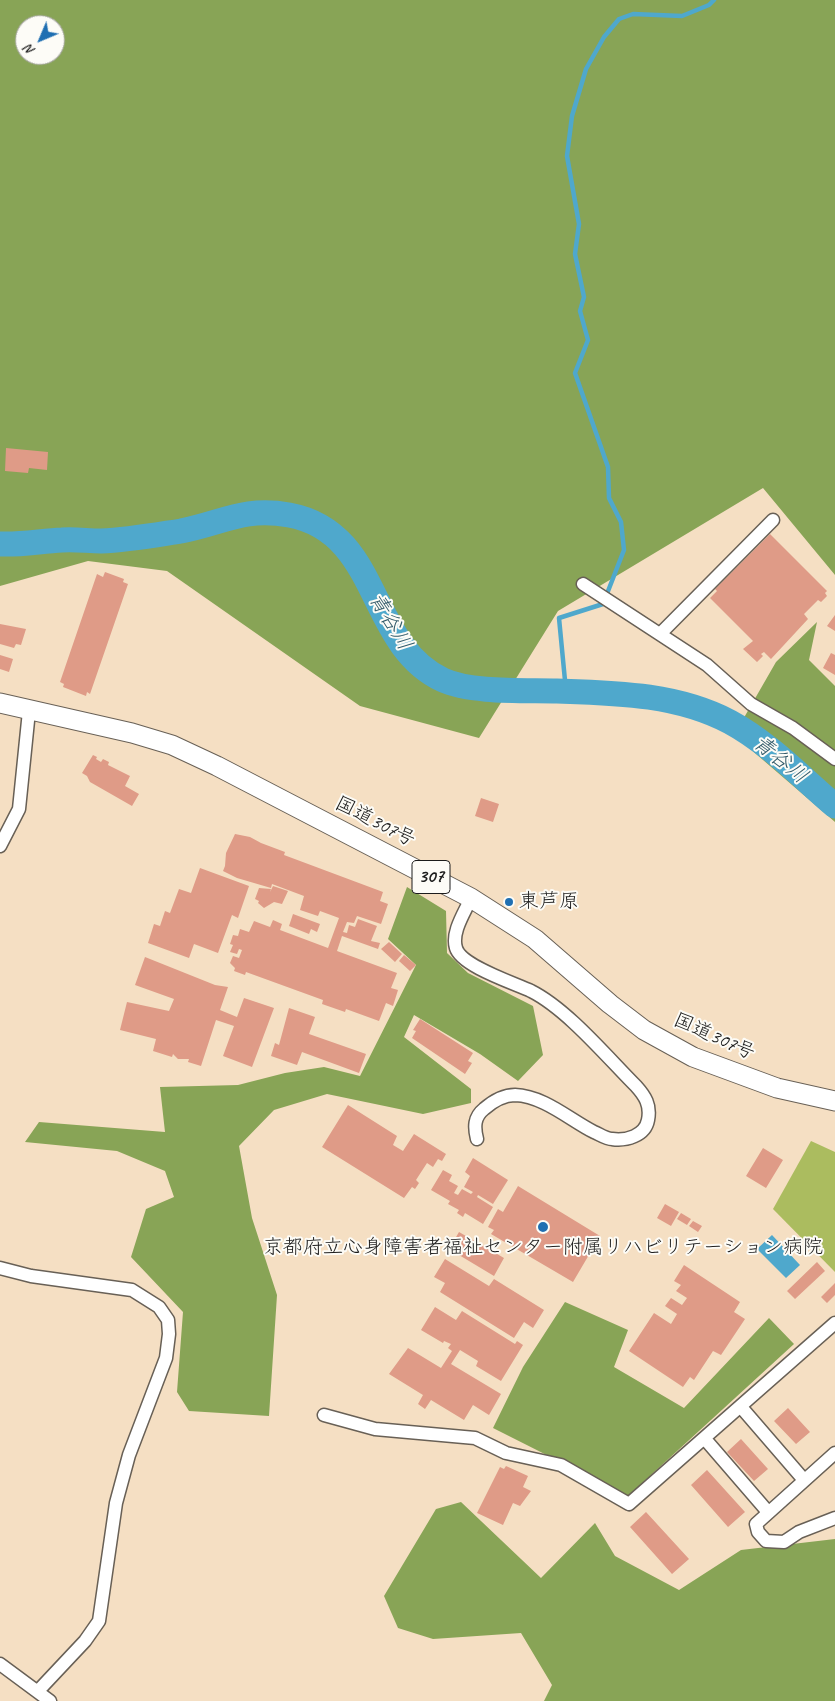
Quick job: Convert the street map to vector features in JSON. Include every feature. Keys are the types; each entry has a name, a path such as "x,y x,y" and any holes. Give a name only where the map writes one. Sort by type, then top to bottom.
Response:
{"highway":[{"name":"国道307号","path":"0,703 132,733 172,745 217,766 471,898 536,939 610,1004 644,1030 693,1056 777,1088 835,1101"}],"street":[{"path":"660,634 773,520"},
{"path":"583,584 707,665 751,704 793,728 835,759"},
{"path":"0,846 19,809 29,711"},
{"path":"471,898 455,934 456,949 465,961 534,993 557,1009 646,1096 650,1110 648,1122 640,1132 630,1139 610,1139 537,1100 514,1095 497,1100 476,1118 474,1128 477,1139"},
{"path":"0,1268 31,1276 132,1290 159,1307 168,1320 170,1334 166,1358 129,1455 116,1503 100,1620 85,1641 38,1691"},
{"path":"324,1415 375,1429 475,1438 506,1453 561,1465 630,1504 835,1323"},
{"path":"742,1407 804,1480"},
{"path":"705,1439 768,1512"},
{"path":"835,1453 756,1524 758,1532 766,1541 784,1542 799,1532 835,1518"},
{"path":"0,1664 50,1701"}],"green space":[{"path":"0,0 835,0 835,575 763,488 558,611 479,738 360,706 167,571 88,561 0,586"},
{"path":"817,622 809,660 835,686 835,822 734,735 776,662"},
{"path":"407,887 446,911 447,953 468,973 533,1006 543,1055 518,1081 480,1054 414,1015 404,1037 471,1089 471,1103 423,1114 327,1094 274,1110 239,1146 252,1218 277,1295 269,1416 189,1411 177,1392 183,1312 131,1257 146,1209 174,1197 165,1171 117,1151 25,1142 39,1122 165,1132 160,1087 238,1085 285,1073 324,1067 360,1076 416,965 388,939"},
{"path":"811,1141 835,1152 835,1272 773,1209"},
{"path":"565,1302 628,1330 614,1367 684,1408 769,1318 794,1344 628,1496 493,1428 523,1367"},
{"path":"461,1502 541,1578 595,1523 615,1556 679,1590 741,1550 835,1539 835,1701 544,1701 552,1685 521,1633 433,1639 398,1628 384,1596 436,1509"}],"water":[{"path":"772,1235 800,1265 786,1278 757,1249"}],"building":[{"path":"6,448 48,452 47,470 29,468 28,473 5,471"},
{"path":"770,534 827,591 825,593 827,596 821,602 818,600 804,614 808,619 771,659 764,652 757,662 743,649 753,641 710,598 717,591 715,589"},
{"path":"105,572 124,579 123,582 128,584 90,694 87,692 86,696 63,687 64,684 60,682 97,574 103,577"},
{"path":"835,615 835,631 827,626"},
{"path":"0,624 26,629 21,645 16,644 14,648 0,644"},
{"path":"831,653 835,655 835,675 823,668"},
{"path":"0,655 13,659 9,672 0,669"},
{"path":"93,755 101,762 103,759 109,762 108,765 130,776 125,786 139,794 132,806 90,782 87,776 82,773"},
{"path":"481,798 499,804 493,822 475,816"},
{"path":"235,834 250,837 285,852 284,855 383,892 380,901 388,904 381,924 357,916 354,923 347,922 343,932 347,933 349,925 355,927 358,919 377,926 371,941 380,943 378,949 342,936 337,951 397,973 391,988 398,990 393,1006 386,1003 379,1021 346,1009 345,1012 322,1004 323,1000 246,972 245,975 234,971 235,968 230,963 233,956 239,958 242,950 239,949 237,954 230,952 233,945 230,944 233,935 238,936 240,929 249,932 254,921 270,927 273,920 282,924 280,930 328,948 339,918 320,911 318,916 300,910 304,896 272,884 271,888 237,878 223,871 226,853"},
{"path":"200,868 249,886 238,918 232,915 218,953 194,944 189,958 148,943 154,924 160,926 165,911 170,913 179,889 191,893"},
{"path":"273,886 288,891 282,904 274,902 264,908 255,899 259,888 271,889 270,892"},
{"path":"293,914 320,924 317,932 311,929 309,934 289,926"},
{"path":"389,942 402,954 395,962 381,949"},
{"path":"404,955 416,965 410,971 399,961"},
{"path":"145,957 215,985 228,987 220,1010 237,1017 244,998 274,1008 252,1067 223,1056 234,1026 216,1020 201,1066 188,1062 189,1059 178,1059 173,1054 172,1057 153,1051 156,1039 120,1030 127,1002 169,1011 174,999 135,985"},
{"path":"289,1008 315,1017 309,1034 366,1054 359,1073 302,1052 297,1065 271,1056 275,1043 279,1045"},
{"path":"420,1019 473,1053 468,1061 472,1063 465,1074 412,1038 416,1031 413,1030"},
{"path":"348,1105 397,1136 393,1145 403,1151 414,1134 446,1154 442,1161 438,1159 433,1167 427,1163 416,1180 419,1183 415,1189 412,1187 404,1198 322,1147"},
{"path":"763,1148 783,1160 766,1188 746,1176"},
{"path":"473,1158 508,1180 493,1204 478,1195 477,1197 493,1207 483,1224 465,1213 463,1217 457,1213 459,1210 448,1204 450,1201 431,1190 443,1170 452,1175 449,1181 458,1186 454,1193 458,1195 462,1189 471,1194 473,1192 464,1187 470,1176 465,1172"},
{"path":"518,1186 600,1236 573,1282 491,1234 494,1230 488,1227 498,1209 503,1212"},
{"path":"665,1204 679,1212 671,1226 657,1218"},
{"path":"681,1213 691,1219 687,1225 677,1219"},
{"path":"693,1221 702,1226 698,1232 689,1226"},
{"path":"459,1232 504,1258 494,1276 449,1249"},
{"path":"445,1259 489,1286 494,1279 544,1310 533,1328 524,1322 514,1338 440,1292 445,1283 434,1277"},
{"path":"817,1262 825,1271 795,1299 787,1291"},
{"path":"684,1265 740,1302 734,1312 745,1319 721,1355 713,1351 694,1380 690,1377 683,1387 629,1351 654,1313 671,1324 677,1314 665,1306 671,1298 682,1305 687,1298 676,1291 681,1285 674,1281"},
{"path":"835,1283 835,1295 827,1303 821,1297"},
{"path":"435,1307 456,1320 462,1311 515,1344 517,1341 523,1345 501,1381 476,1366 478,1361 460,1350 451,1364 501,1394 489,1415 473,1405 464,1420 431,1400 425,1409 418,1404 423,1395 389,1374 408,1348 441,1368 452,1351 448,1348 451,1344 444,1341 443,1343 421,1330"},
{"path":"788,1408 810,1432 796,1444 774,1421"},
{"path":"741,1439 768,1469 754,1481 727,1452"},
{"path":"506,1466 528,1476 523,1487 531,1491 520,1506 513,1503 503,1525 477,1513 500,1467 504,1469"},
{"path":"707,1470 745,1512 728,1527 691,1485"},
{"path":"646,1512 689,1559 672,1574 630,1527"}],"waterway":[{"path":"566,691 559,618 603,604 624,550 621,522 609,498 608,467 575,373 588,340 580,311 584,297 575,254 579,224 567,156 572,116 586,69 604,37 619,19 633,14 682,16 709,5 714,0"},
{"name":"青谷川","path":"0,544 67,540 121,540 196,528 246,514 273,513 289,515 319,525 341,543 358,565 400,641 418,663 443,680 483,689 624,694 668,700 689,706 710,713 744,730 772,750 835,806"}],"place":[{"name":"東芦原","path":"509,902"},
{"name":"京都府立心身障害者福祉センター附属リハビリテーション病院","path":"543,1227"}]}
